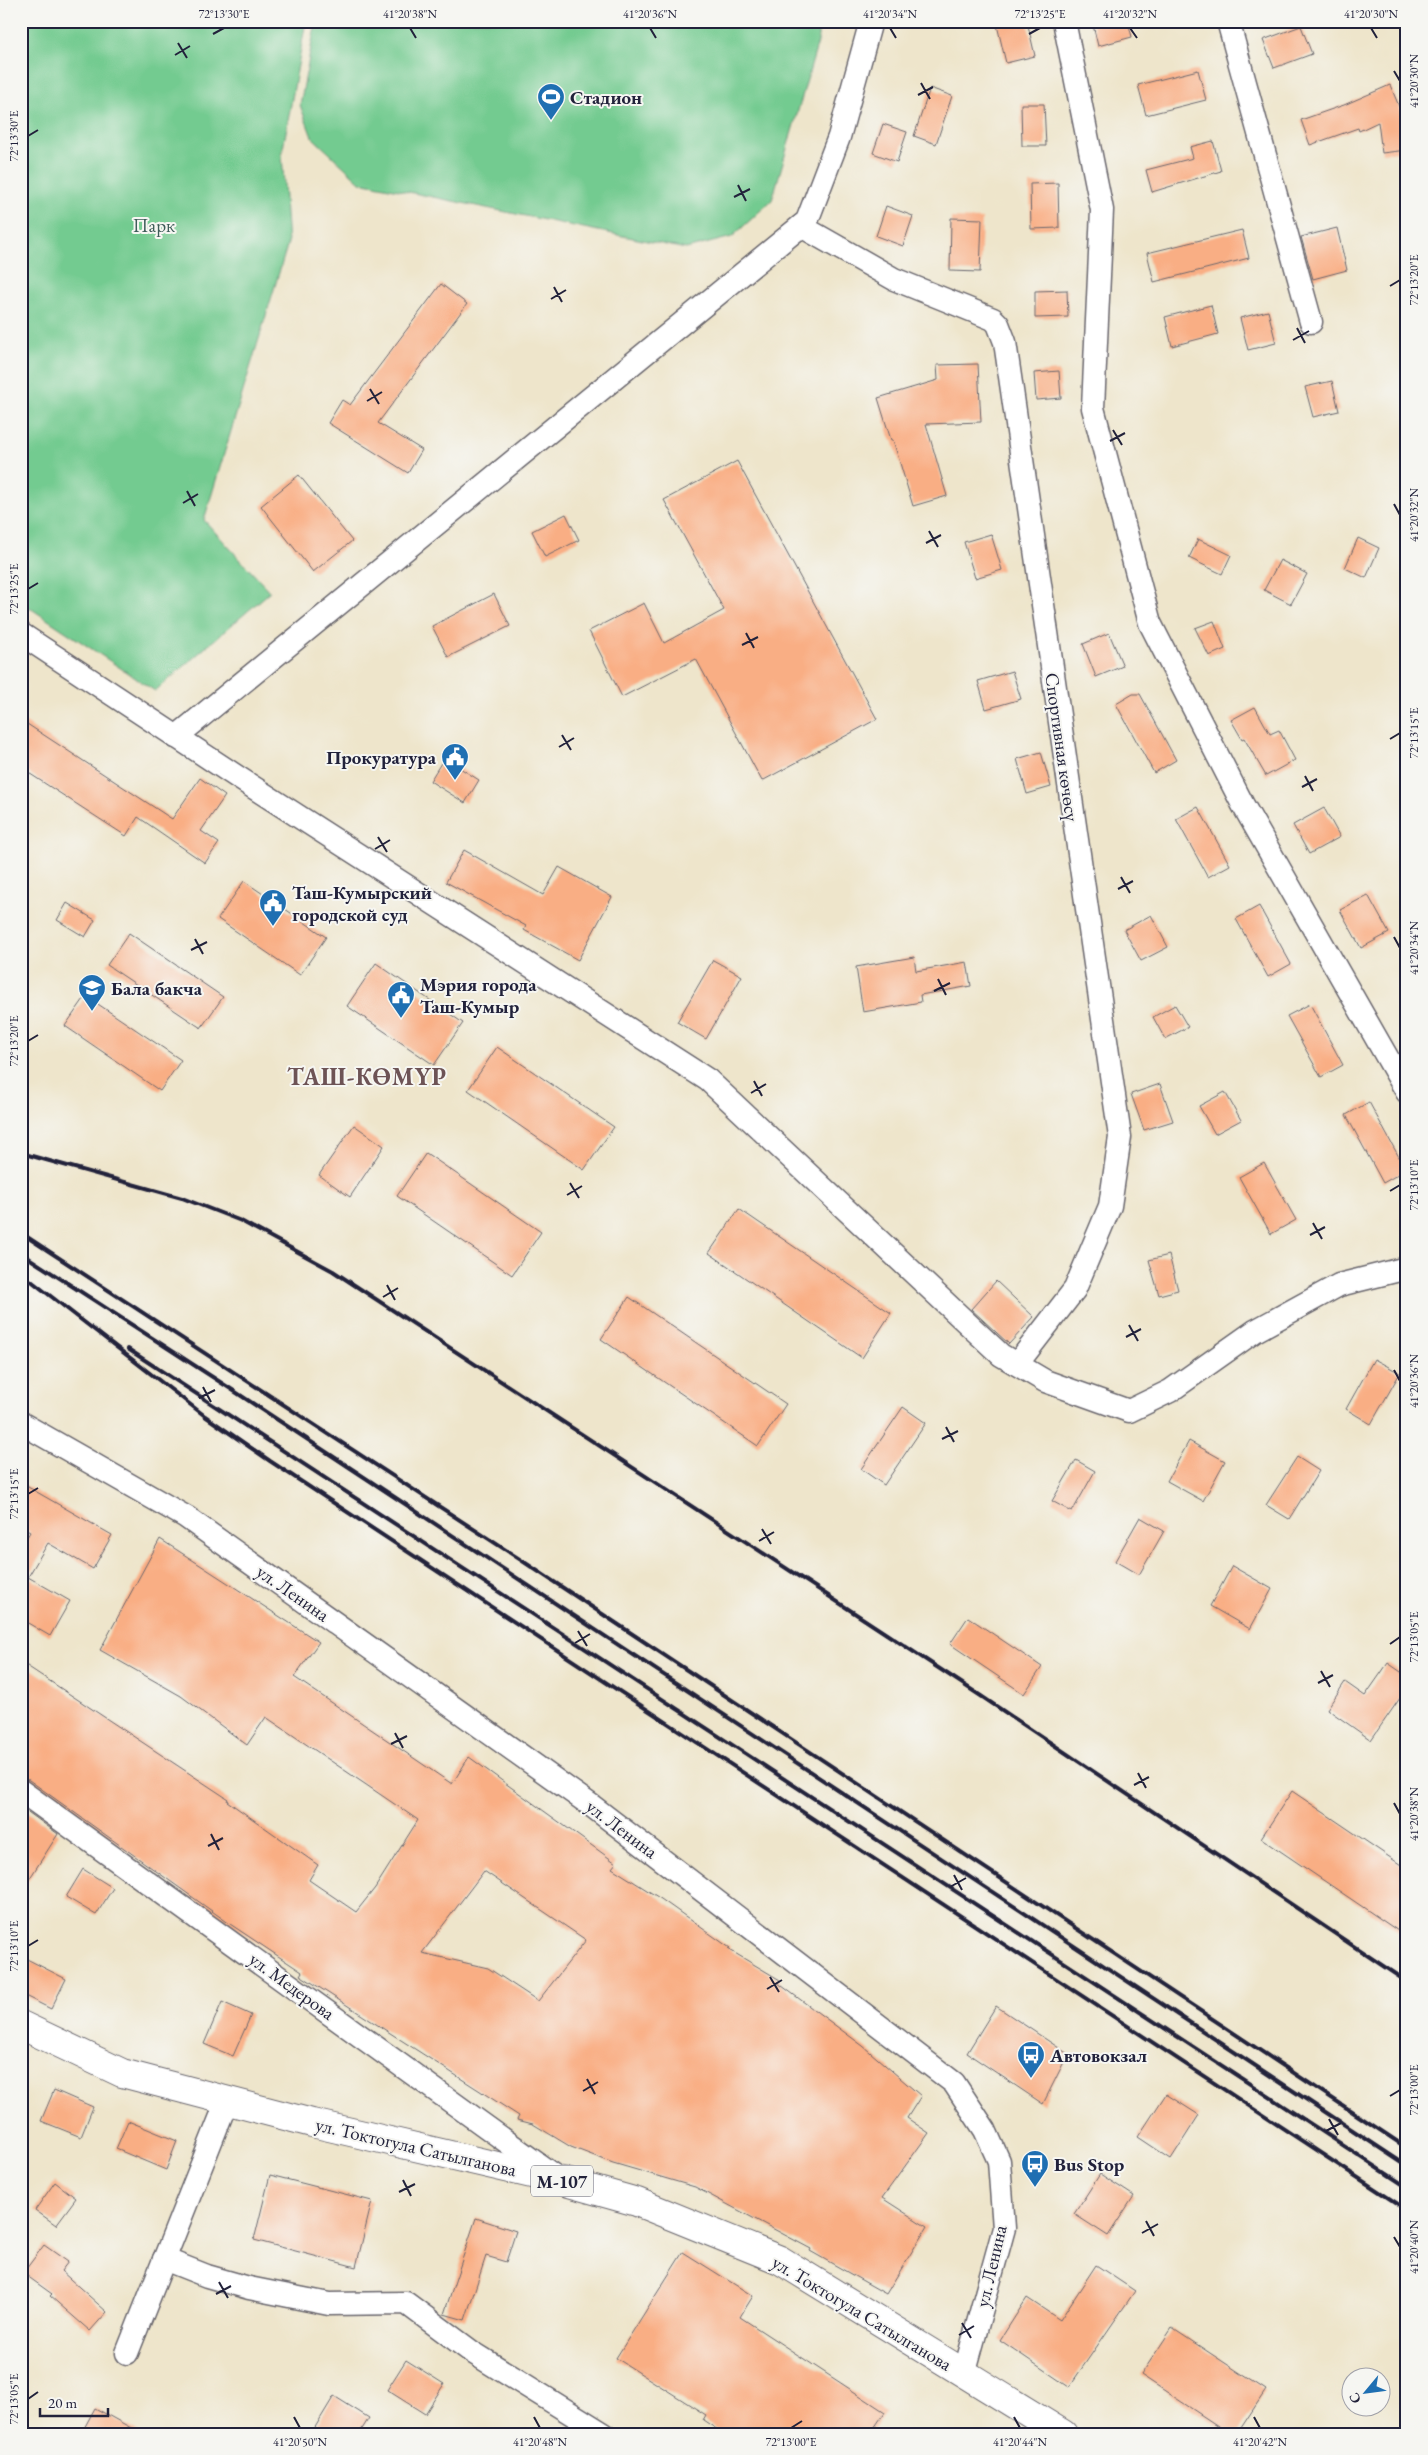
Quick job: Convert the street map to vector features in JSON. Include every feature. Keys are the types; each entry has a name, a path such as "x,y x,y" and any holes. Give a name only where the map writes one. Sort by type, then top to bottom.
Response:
{"main road":[{"name":"ул. Токтогула Сатылганова","path":"21,2025 122,2073 312,2124 562,2181 637,2202 780,2260 1063,2434"}],"street":[{"path":"176,737 807,221 839,137 871,21"},
{"path":"1064,21 1102,210 1093,408 1150,623 1243,805 1407,1092"},
{"path":"1228,21 1311,322"},
{"name":"Спортивная көчөсү","path":"801,226 894,279 994,319 998,324 1004,342 1120,1138 1110,1206 1075,1289 1017,1364"},
{"path":"21,634 176,737 708,1080 1001,1355 1045,1381 1129,1411 1170,1392 1255,1331 1338,1285 1407,1268"},
{"name":"ул. Ленина","path":"21,1423 186,1517 592,1806 954,2083 985,2130 999,2161 1004,2228 964,2374"},
{"name":"ул. Медерова","path":"21,1791 562,2181"},
{"path":"127,2353 227,2101"},
{"path":"164,2259 206,2276 249,2288 329,2304 406,2303 472,2352 604,2434"}],"green space":[{"name":"Парк","path":"21,21 306,21 282,154 288,243 204,520 270,592 155,691 21,602"},
{"name":"Стадион","path":"316,21 818,21 818,42 772,200 732,237 686,249 360,182 312,137 300,105"}],"building":[{"path":"1011,21 1027,21 1035,56 1006,63 997,25"},
{"path":"1092,21 1128,21 1132,37 1098,46"},
{"path":"1301,26 1312,54 1274,68 1263,40"},
{"path":"1198,70 1206,100 1146,115 1138,85"},
{"path":"1390,85 1407,125 1407,150 1382,153 1378,122 1359,131 1358,128 1310,145 1301,120 1344,105"},
{"path":"930,88 952,96 936,144 914,136"},
{"path":"1021,104 1044,104 1046,146 1022,146"},
{"path":"883,124 907,132 897,162 873,153"},
{"path":"1213,141 1221,171 1152,192 1146,170 1193,158 1190,147"},
{"path":"1058,183 1059,228 1031,229 1030,184"},
{"path":"886,206 913,216 903,246 876,236"},
{"path":"951,218 982,219 980,272 950,271"},
{"path":"1337,228 1347,270 1313,279 1301,237"},
{"path":"1242,230 1249,258 1154,282 1147,253"},
{"path":"441,284 467,304 378,423 422,450 408,473 328,423 342,400 350,405"},
{"path":"1067,290 1068,317 1035,318 1035,291"},
{"path":"1211,305 1218,334 1172,346 1165,317"},
{"path":"1268,311 1276,343 1248,350 1240,318"},
{"path":"978,364 981,422 926,424 947,496 913,506 878,398 938,380 937,365"},
{"path":"1059,371 1061,398 1036,400 1034,373"},
{"path":"1332,381 1339,411 1313,417 1305,387"},
{"path":"737,461 877,719 762,781 696,659 622,697 589,631 644,603 664,643 724,610 664,500"},
{"path":"299,475 352,541 313,572 261,506"},
{"path":"566,514 579,540 545,557 532,531"},
{"path":"991,534 1002,570 975,578 964,542"},
{"path":"1358,538 1379,548 1366,578 1345,568"},
{"path":"1198,539 1231,555 1222,574 1189,558"},
{"path":"1280,560 1307,574 1291,604 1264,590"},
{"path":"494,594 510,626 448,657 432,626"},
{"path":"1214,621 1225,649 1209,656 1195,628"},
{"path":"1109,633 1123,666 1096,677 1083,644"},
{"path":"1012,671 1021,699 986,709 978,681"},
{"path":"1133,694 1140,694 1176,760 1154,773 1116,704"},
{"path":"1255,707 1270,734 1279,730 1295,760 1266,776 1231,720"},
{"path":"21,720 172,819 200,778 225,796 201,831 219,843 205,863 138,817 126,836 21,768"},
{"path":"1041,752 1051,787 1027,794 1017,759"},
{"name":"Прокуратура","path":"444,758 479,780 465,803 430,781"},
{"path":"1198,807 1230,865 1208,877 1176,819"},
{"path":"1324,808 1340,837 1309,854 1293,825"},
{"path":"464,850 543,895 559,867 612,897 578,960 524,930 526,926 446,882"},
{"path":"244,881 326,937 300,975 218,919"},
{"path":"1368,895 1389,933 1361,948 1340,910"},
{"path":"67,903 95,920 85,937 57,920"},
{"path":"1259,906 1291,964 1268,977 1236,919"},
{"path":"1151,915 1168,947 1141,961 1124,930"},
{"path":"129,933 223,997 201,1028 107,965"},
{"path":"914,957 916,971 967,962 971,986 920,995 921,1002 863,1012 856,967"},
{"path":"713,960 742,976 706,1039 677,1022"},
{"path":"376,963 463,1023 434,1065 347,1006"},
{"path":"86,996 181,1060 160,1091 65,1026"},
{"path":"1310,1004 1343,1065 1321,1077 1287,1016"},
{"path":"1175,1005 1188,1027 1165,1039 1153,1017"},
{"path":"497,1047 614,1127 584,1170 468,1090"},
{"path":"1160,1084 1173,1121 1144,1130 1131,1094"},
{"path":"1225,1092 1241,1120 1215,1134 1199,1106"},
{"path":"1369,1102 1406,1170 1383,1183 1346,1115"},
{"path":"354,1125 384,1146 350,1197 319,1175"},
{"path":"426,1153 541,1232 512,1275 397,1196"},
{"path":"1264,1163 1296,1220 1271,1234 1239,1177"},
{"path":"739,1209 891,1313 862,1358 709,1253"},
{"path":"1169,1255 1178,1290 1159,1295 1149,1260"},
{"path":"996,1281 1034,1317 1009,1344 971,1309"},
{"path":"629,1297 786,1404 758,1446 601,1339"},
{"path":"1374,1359 1400,1373 1371,1424 1346,1409"},
{"path":"903,1407 926,1423 884,1485 861,1469"},
{"path":"1189,1441 1225,1461 1203,1501 1167,1481"},
{"path":"1297,1457 1319,1471 1289,1519 1266,1505"},
{"path":"1076,1460 1095,1471 1072,1512 1052,1501"},
{"path":"21,1483 112,1535 93,1569 48,1543 28,1577 70,1601 50,1636 21,1619 21,1547 30,1532 21,1527"},
{"path":"1140,1517 1164,1531 1139,1575 1115,1561"},
{"path":"160,1539 319,1642 294,1677 452,1784 469,1757 616,1863 612,1868 661,1899 730,1948 728,1949 780,1980 778,1983 863,2046 921,2096 907,2118 929,2133 882,2198 927,2227 886,2294 810,2251 811,2249 695,2187 613,2163 571,2147 533,2124 517,2120 519,2116 300,1975 302,1972 230,1924 29,1780 21,1778 21,1662 228,1799 227,1801 318,1865 309,1880 356,1912 375,1888 418,1820 266,1717 247,1745 181,1696 100,1650","holes":["484,1871 586,1940 538,2001 488,1968 422,1953"]},
{"path":"1232,1566 1272,1589 1250,1629 1210,1606"},
{"path":"968,1617 1042,1667 1024,1694 950,1644"},
{"path":"1388,1663 1407,1676 1407,1688 1371,1740 1327,1709 1345,1682 1365,1696"},
{"path":"1292,1791 1407,1869 1407,1937 1261,1838"},
{"path":"21,1807 58,1834 21,1892"},
{"path":"83,1869 113,1888 96,1915 66,1897"},
{"path":"21,1956 66,1979 51,2009 21,1994"},
{"path":"222,2002 251,2015 233,2056 204,2044"},
{"name":"Автовокзал","path":"996,2006 1068,2054 1043,2104 967,2053"},
{"path":"54,2090 93,2107 81,2137 41,2121"},
{"path":"1166,2094 1199,2115 1171,2159 1138,2137"},
{"path":"128,2121 177,2141 166,2170 116,2149"},
{"path":"1100,2174 1134,2196 1108,2236 1074,2214"},
{"path":"270,2175 372,2201 356,2267 254,2240"},
{"path":"55,2182 76,2198 56,2225 35,2210"},
{"path":"476,2218 516,2231 506,2262 486,2256 465,2320 444,2314"},
{"path":"44,2245 68,2262 61,2271 107,2312 90,2331 50,2296 52,2294 23,2273"},
{"path":"683,2252 753,2296 740,2317 885,2412 870,2434 724,2434 703,2420 706,2415 616,2358"},
{"path":"1096,2265 1135,2291 1069,2387 1000,2340 1027,2298 1060,2320"},
{"path":"1172,2328 1266,2390 1237,2434 1230,2434 1141,2375"},
{"path":"406,2360 444,2384 425,2414 387,2390"},
{"path":"334,2396 369,2418 359,2434 311,2434"},
{"path":"95,2408 142,2434 81,2434"}],"railway":[{"path":"21,1153 182,1198 241,1221 333,1271 981,1696 1407,1982"},
{"path":"21,1233 521,1560 1407,2148"},
{"path":"21,1253 234,1391 1407,2166"},
{"path":"21,1273 205,1416 270,1461 1407,2210"},
{"path":"128,1349 1407,2187"}],"place":[{"name":"Стадион","path":"551,121"},
{"name":"Прокуратура","path":"455,781"},
{"name":"Таш-Кумырский городской суд","path":"273,927"},
{"name":"Бала бакча","path":"92,1012"},
{"name":"Мэрия города Таш-Кумыр","path":"401,1019"},
{"name":"Автовокзал","path":"1031,2079"},
{"name":"Bus Stop","path":"1035,2188"}],"district":[{"name":"ТАШ-КӨМҮР","path":"367,1076"}]}
